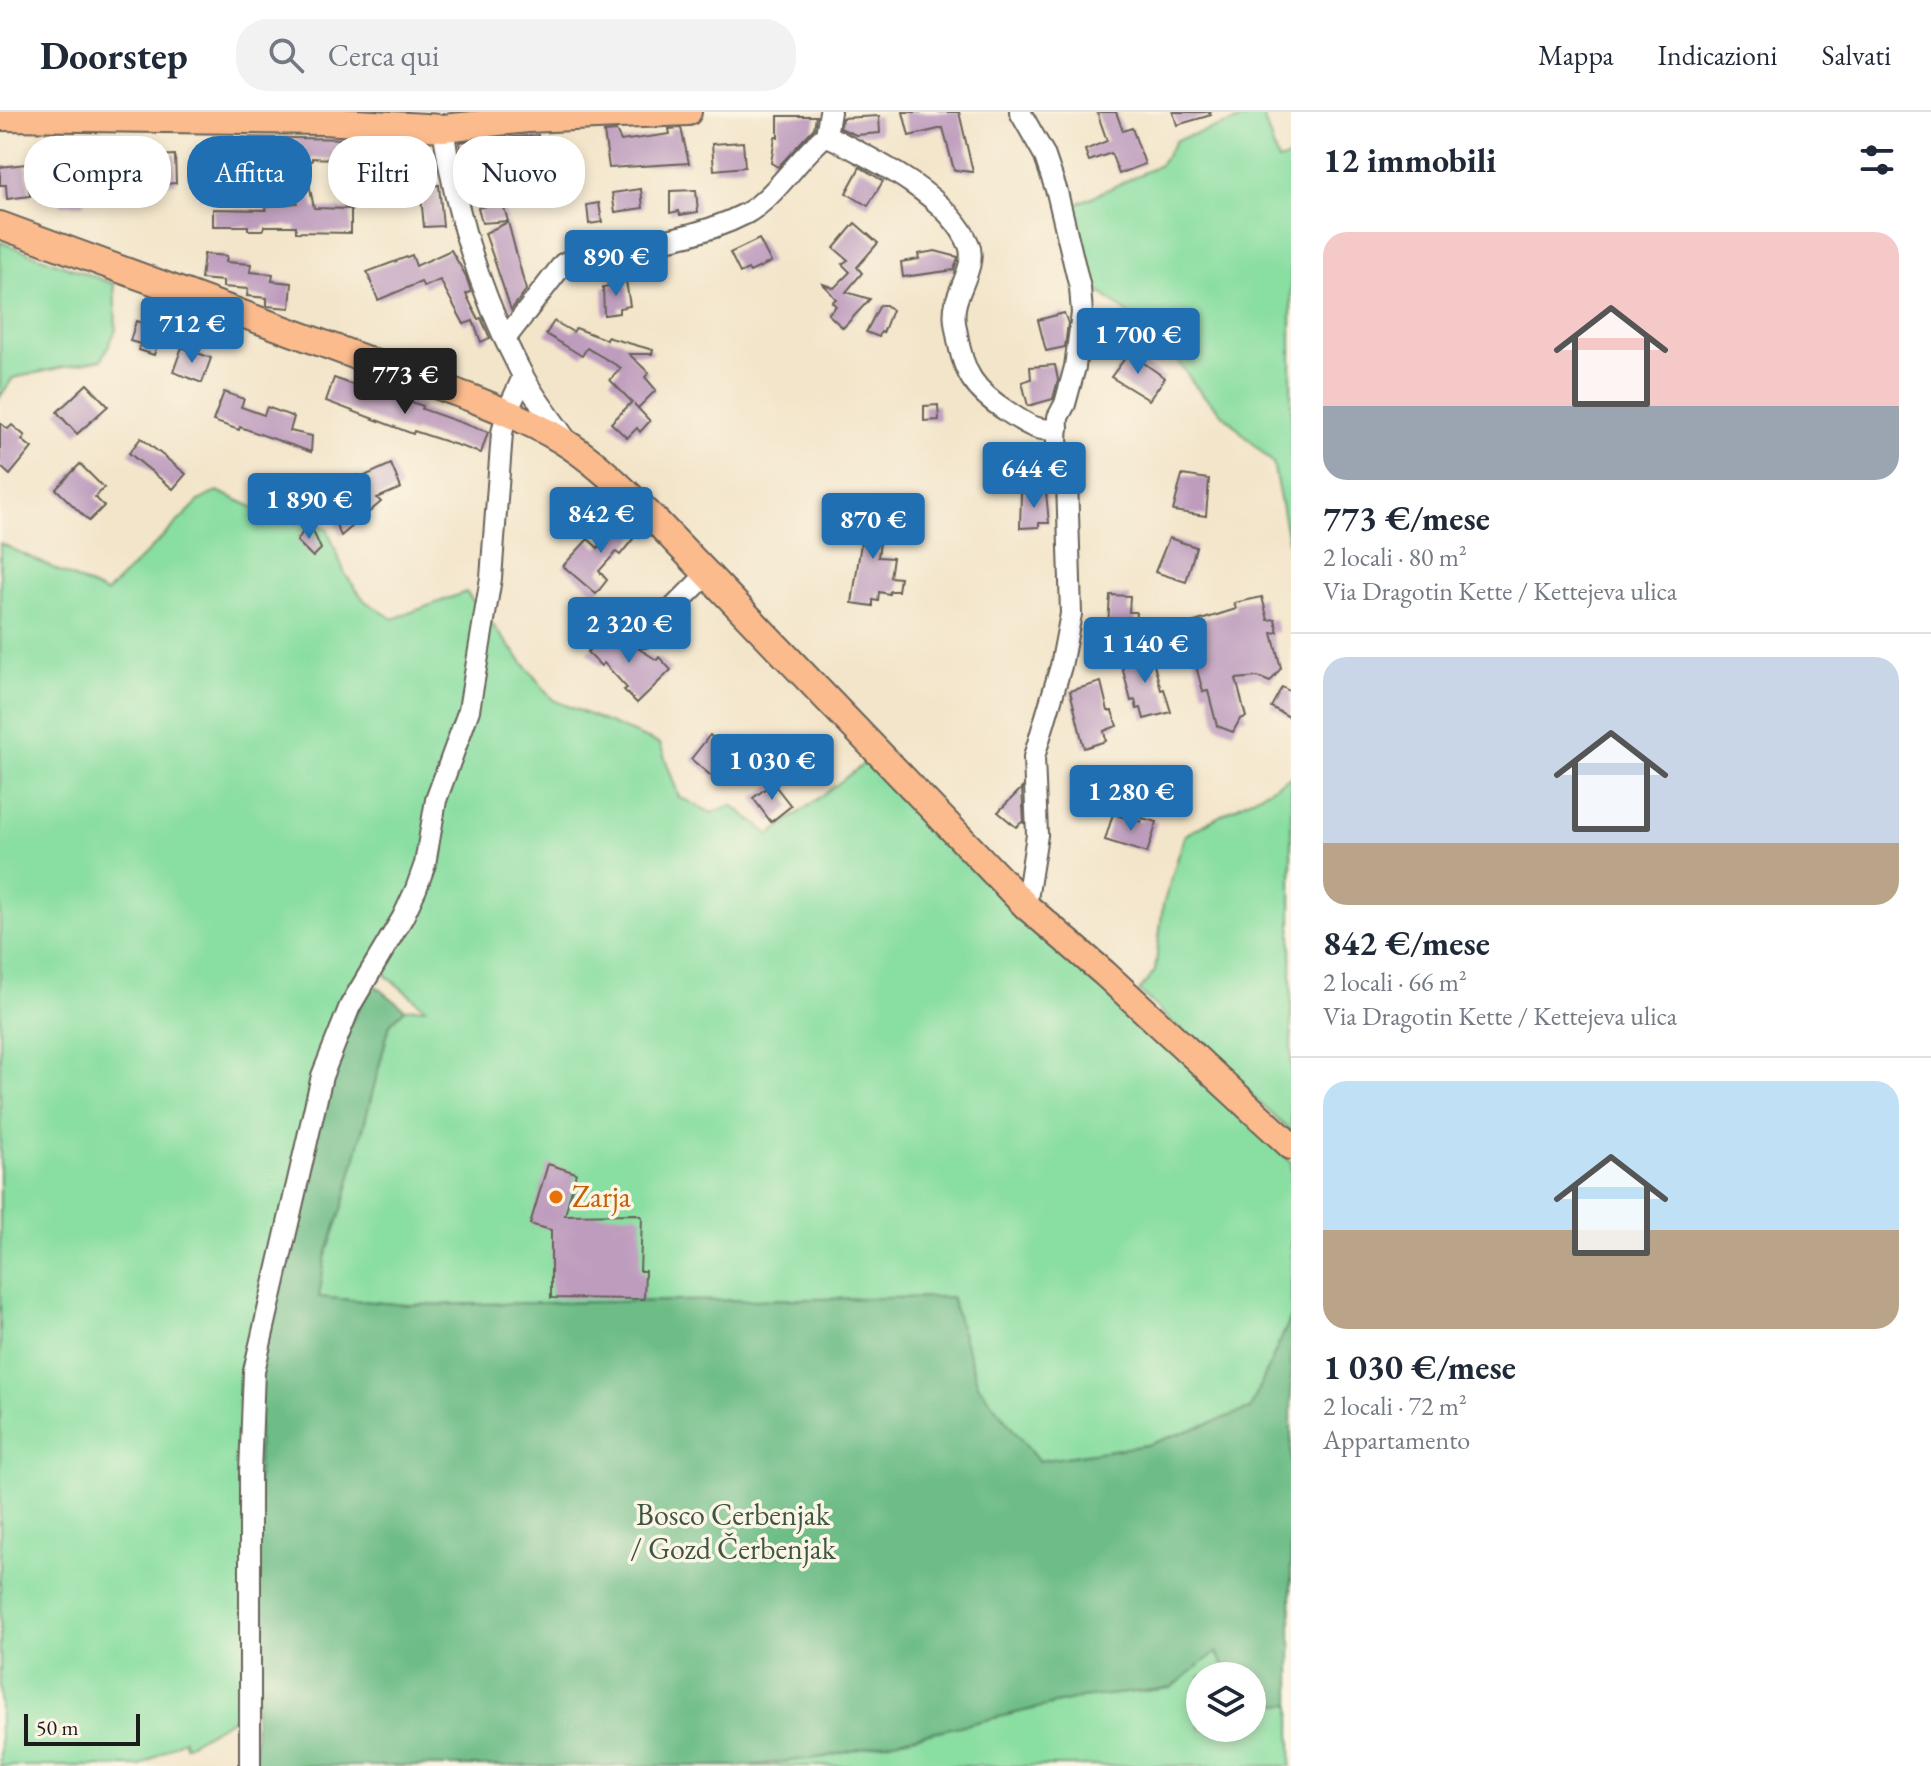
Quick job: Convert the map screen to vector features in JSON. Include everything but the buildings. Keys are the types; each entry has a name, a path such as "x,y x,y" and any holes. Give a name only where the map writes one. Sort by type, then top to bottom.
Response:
{"main road":[{"path":"0,117 322,121 443,128 527,115 688,112"},
{"path":"0,225 507,412 569,445 632,497 1026,906 1104,973 1291,1146"}],"street":[{"path":"505,339 563,264 591,252 673,238 747,213 775,188 808,149 826,135 830,112"},
{"path":"1020,112 1048,164 1080,288 1082,313 1075,367 1065,404 1058,417 1057,442 1067,480 1071,614 1061,666 1034,757 1037,835 1026,906"},
{"path":"443,128 450,180 471,250 505,339 523,377 569,445"},
{"path":"826,135 916,184 949,216 969,245 971,255 955,304 954,317 965,370 989,400 1010,414 1041,430 1058,428"},
{"path":"250,1766 250,1473 254,1371 322,1076 335,1040 368,974 403,917 425,864 436,800 469,710 491,578 502,433 507,412 523,377"},
{"path":"644,637 706,575"}],"green space":[{"path":"1262,113 1278,161 1291,157 1291,555 1273,463 1200,392 1163,341 1086,281 1068,208 1160,165 1176,140"},
{"path":"0,242 114,284 116,330 102,359 13,378 0,397"},
{"path":"217,491 255,508 327,528 345,574 365,601 393,619 466,592 553,700 660,744 679,797 712,813 732,805 770,835 869,760 1291,1162 1291,1317 1250,1409 1147,1445 1038,1461 978,1385 951,1297 407,1305 318,1297 325,1258 344,1203 390,1024 405,1009 425,1008 383,973 379,979 363,968 244,1664 239,1715 185,1746 184,1739 140,1766 0,1766 0,543 106,593 199,501"},
{"path":"1291,777 1291,1132 1139,991 1155,971 1163,905 1185,835"},
{"name":"Bosco Cerbenjak / Gozd Čerbenjak","path":"371,982 405,1009 390,1024 344,1203 325,1258 319,1297 407,1305 951,1297 978,1385 1038,1461 1147,1445 1250,1409 1291,1317 1291,1704 1266,1705 1266,1662 1222,1662 1216,1652 1204,1662 1186,1662 1186,1676 1171,1688 1081,1698 825,1757 746,1766 255,1766 259,1372 336,1054"},
{"path":"1216,1652 1222,1662 1204,1662"},
{"path":"1186,1676 1186,1742 1266,1742 1266,1705 1291,1704 1291,1766 746,1766 825,1757 1081,1698 1171,1688"}],"place":[{"name":"Zarja","path":"556,1197"}]}
